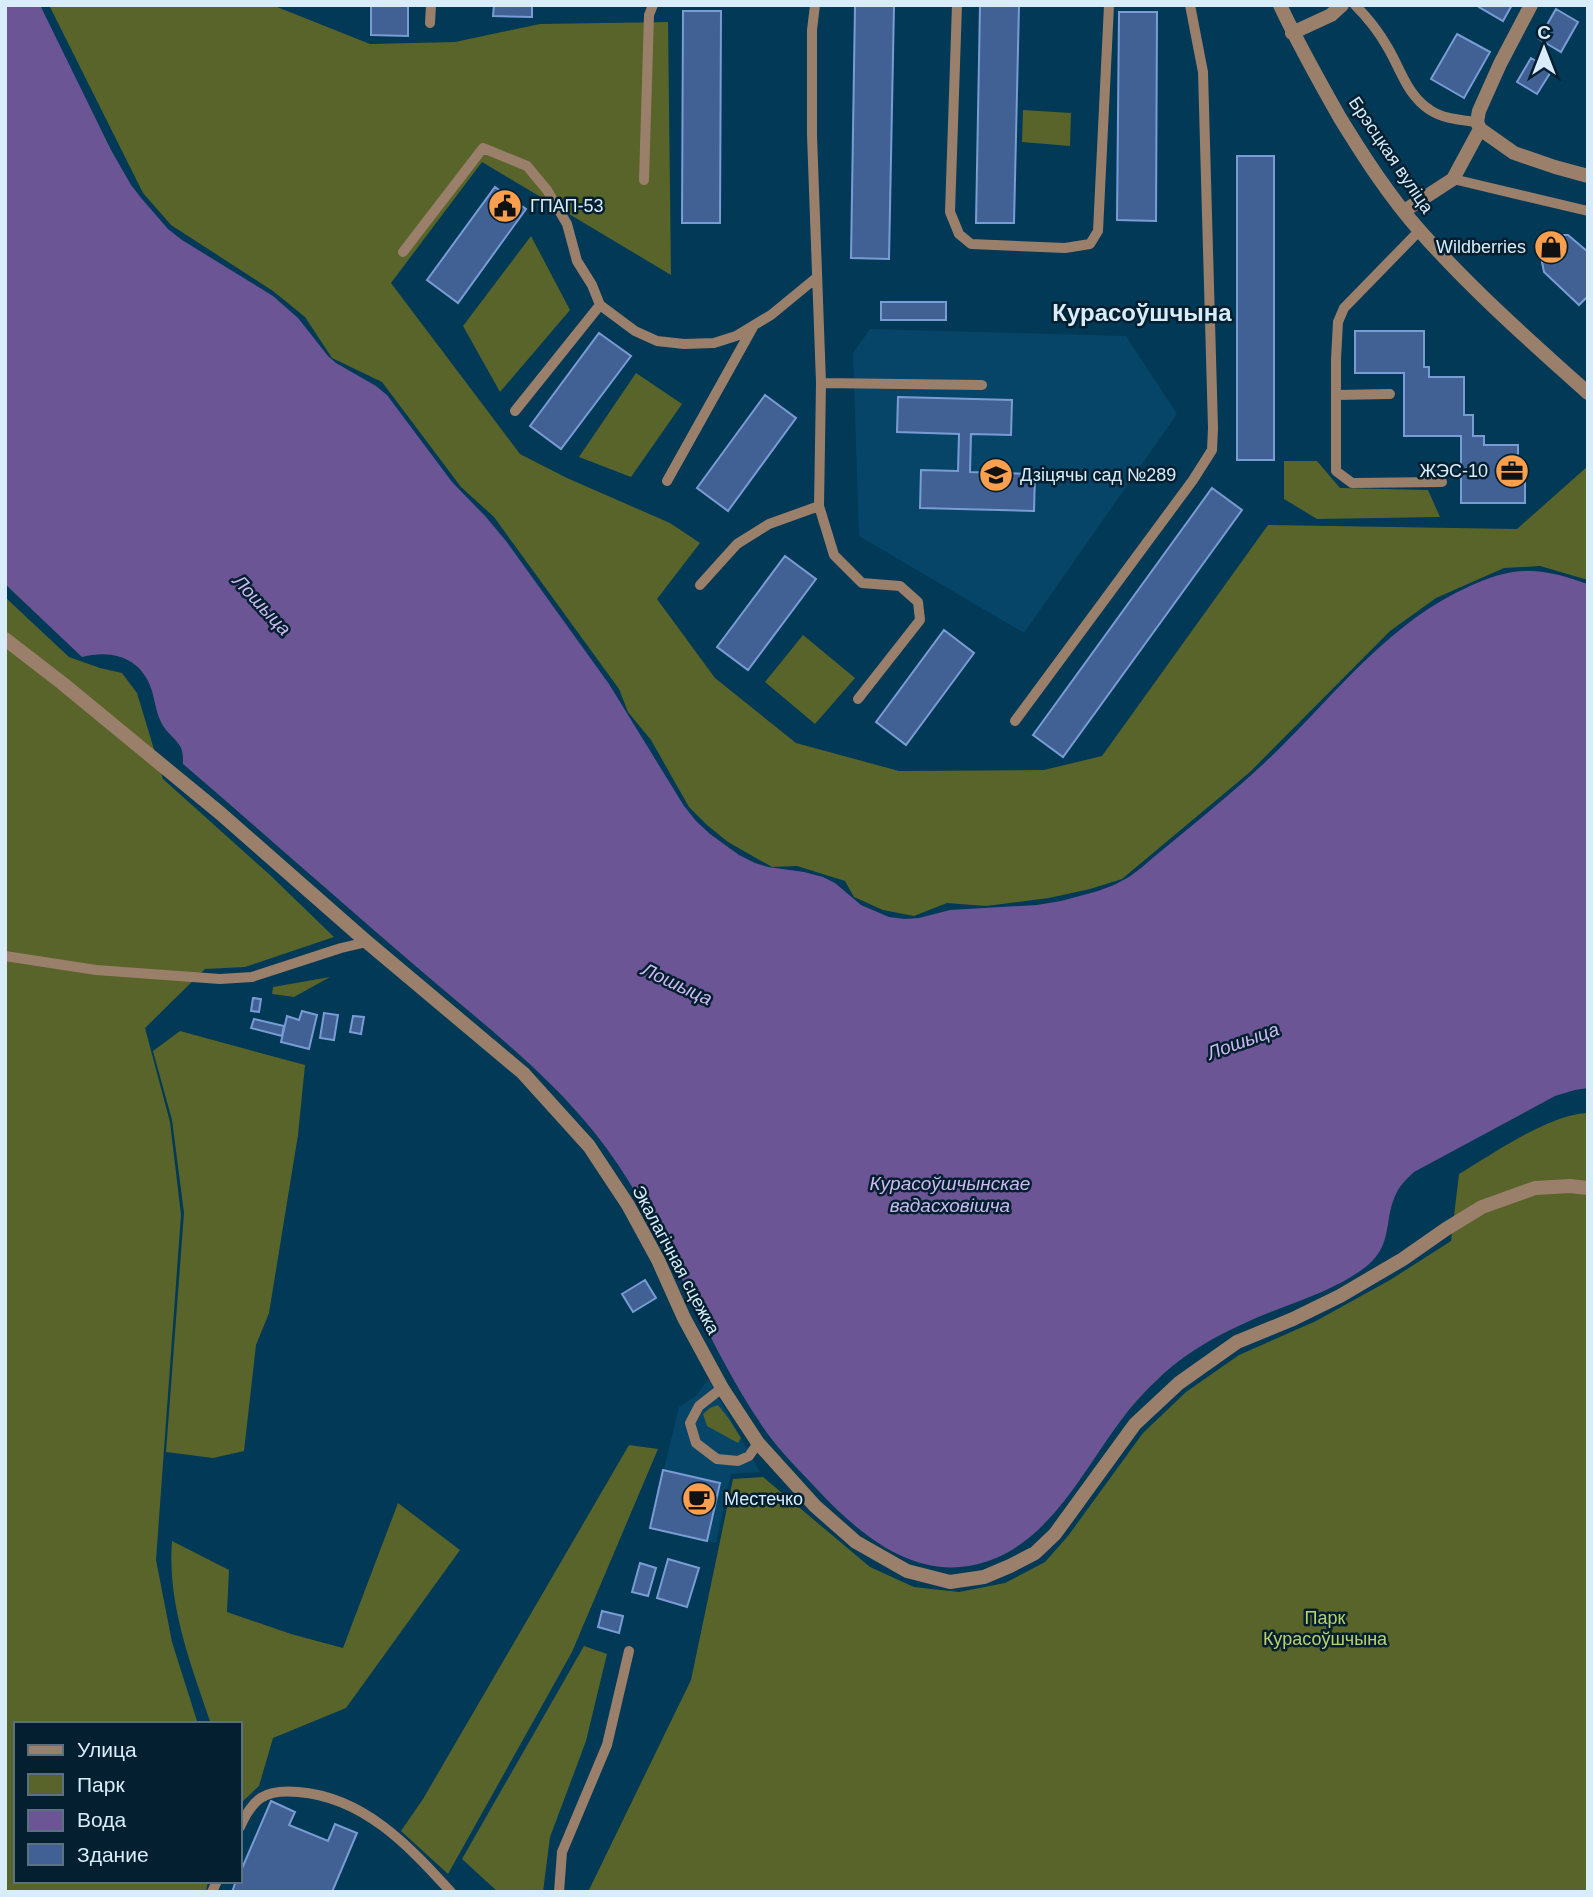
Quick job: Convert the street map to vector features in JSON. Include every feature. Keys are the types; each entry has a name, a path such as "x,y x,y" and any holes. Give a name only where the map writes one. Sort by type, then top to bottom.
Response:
{"street":[{"name":"Брэсцкая вуліца","path":"1280,5 1293,33 1364,156 1419,230 1482,296 1588,393"},
{"path":"1293,33 1331,15 1342,5"},
{"path":"1404,211 1453,179 1479,126 1479,111 1500,64 1531,5"},
{"path":"1479,126 1514,153 1588,176"},
{"name":"Экалагічная сцежка","path":"5,639 220,813 367,942 523,1073 589,1146 628,1205 722,1388 758,1443 815,1506 856,1542 906,1572 950,1582 984,1577 1035,1553 1055,1534 1135,1424 1180,1383 1237,1342 1340,1296 1403,1259 1482,1207 1535,1188 1570,1185 1588,1188"}],"lane":[{"path":"430,23 431,5"},
{"path":"644,180 649,15 653,5"},
{"path":"815,5 812,30 812,135 821,383 819,506 834,555 862,583 900,586 918,602 920,620 858,699"},
{"path":"957,5 950,212 959,234 971,244 1065,248 1090,244 1098,231 1109,5"},
{"path":"1015,721 1193,480 1212,450 1203,72 1190,5"},
{"path":"1355,5 1369,19 1388,48 1409,90 1430,111 1479,126"},
{"path":"403,252 483,148 527,166 547,190 567,225 578,261 600,305 635,331 657,341 714,343 736,336 771,315 816,278"},
{"path":"1453,179 1588,211"},
{"path":"1419,230 1344,308 1338,323 1336,471 1352,483 1443,482"},
{"path":"515,411 600,305"},
{"path":"667,481 753,327"},
{"path":"821,383 982,385"},
{"path":"1336,395 1390,394"},
{"path":"700,585 737,544 769,524 819,506"},
{"path":"5,956 96,970 220,979 252,977 367,942"},
{"path":"722,1388 699,1406 690,1423 696,1443 716,1459 738,1461 749,1456 758,1443"},
{"path":"559,1892 562,1852 607,1745 629,1651"},
{"path":"242,1822 246,1812 261,1797 281,1791 312,1793 344,1802 375,1820 412,1849 451,1892"}],"shaded area":[{"name":"Дзіцячы сад №289","path":"870,329 1126,336 1177,414 1024,633 859,536 853,353"},
{"path":"708,1379 760,1472 731,1474 716,1543 650,1528 679,1407 697,1395"}],"green space":[{"path":"49,5 272,5 370,44 455,42 540,24 668,22 671,275 482,162 391,283 520,454 567,478 670,523 700,543 657,599 715,678 796,743 899,771 1044,770 1102,756 1268,525 1517,529 1588,466 1588,580 1540,566 1504,568 1436,598 1390,631 1250,772 1122,879 1049,898 986,906 947,903 914,916 883,910 854,897 845,881 797,866 772,867 728,842 689,807 651,740 628,712 619,689 494,517 461,487 382,382 332,358 305,317 273,291 171,225 143,193"},
{"path":"1023,110 1071,113 1070,146 1022,142"},
{"path":"531,236 570,310 500,392 463,326"},
{"path":"636,373 682,404 631,477 579,457"},
{"path":"1284,461 1317,461 1340,488 1428,490 1440,517 1317,519 1284,499"},
{"path":"5,597 69,657 122,673 137,693 163,779 270,875 334,937 245,967 205,969 145,1028 170,1122 181,1215 156,1560 172,1642 197,1722 14,1722 14,1883 208,1883 206,1892 5,1892"},
{"path":"803,635 855,678 815,724 765,682"},
{"path":"330,977 294,997 272,994 273,987"},
{"path":"180,1031 305,1065 298,1135 269,1313 256,1345 244,1451 213,1458 166,1452 184,1213 172,1120 153,1051"},
{"name":"Парк Курасоўшчына","path":"1588,1113 1588,1892 588,1892 691,1680 733,1479 763,1477 870,1567 914,1587 959,1592 1005,1583 1045,1562 1068,1536 1143,1433 1186,1392 1239,1355 1316,1321 1390,1280 1451,1241 1459,1174 1539,1127 1573,1115"},
{"path":"718,1405 741,1438 738,1443 707,1426 703,1414"},
{"path":"629,1445 658,1449 572,1652 448,1874 401,1831 423,1799"},
{"path":"398,1503 460,1550 346,1708 273,1738 259,1786 242,1802 242,1722 210,1722 177,1611 171,1565 172,1541 229,1570 227,1612 343,1648"},
{"path":"584,1646 607,1654 586,1741 550,1837 543,1892 498,1892 462,1859"}],"water":[{"name":"Курасоўшчынскае вадасховішча","path":"5,5 40,5 131,185 168,229 273,296 298,318 336,363 387,395 452,482 506,541 609,684 696,821 739,855 755,863 823,877 835,883 861,905 889,917 919,918 950,910 1037,905 1061,901 1114,885 1141,868 1228,796 1278,750 1367,659 1415,618 1470,586 1519,571 1549,573 1588,584 1588,1088 1555,1096 1414,1172 1397,1192 1382,1248 1368,1265 1326,1290 1216,1338 1171,1367 1130,1408 1060,1506 1022,1543 1000,1556 974,1565 950,1567 927,1565 885,1547 830,1503 767,1433 722,1359 642,1204 620,1167 574,1108 507,1043 183,764 181,748 163,726 147,680 134,664 105,654 82,657 5,584"}],"building":[{"path":"371,5 408,5 408,36 371,35"},
{"path":"494,5 532,5 532,17 493,16"},
{"path":"855,5 894,5 889,259 851,258"},
{"path":"980,5 1019,5 1014,223 976,223"},
{"path":"1512,5 1503,21 1479,7"},
{"path":"1556,9 1578,22 1561,52 1539,39"},
{"path":"683,11 721,11 720,223 682,223"},
{"path":"1119,12 1157,12 1156,221 1117,220"},
{"path":"1457,34 1490,52 1464,98 1431,79"},
{"path":"1531,58 1552,70 1537,94 1517,82"},
{"path":"1237,156 1274,156 1274,460 1237,460"},
{"path":"495,187 526,209 458,303 427,280"},
{"path":"1552,235 1568,235 1588,252 1588,296 1579,305 1544,272 1539,247"},
{"path":"881,302 946,302 946,320 881,320"},
{"path":"1355,331 1424,331 1424,367 1429,367 1429,377 1464,377 1464,415 1473,415 1473,436 1484,436 1484,445 1518,445 1518,481 1525,481 1525,503 1461,503 1461,436 1404,436 1404,373 1355,373"},
{"path":"599,333 631,356 561,449 530,426"},
{"path":"765,395 796,418 728,511 697,488"},
{"path":"898,397 1012,400 1011,435 971,434 970,472 1035,474 1034,511 920,508 921,470 958,471 959,434 897,432"},
{"path":"1212,488 1242,510 1063,757 1033,735"},
{"path":"785,556 816,579 748,670 717,647"},
{"path":"944,630 974,653 906,745 876,722"},
{"path":"253,998 261,999 259,1012 251,1011"},
{"path":"302,1011 317,1015 309,1049 281,1042 287,1016 299,1020"},
{"path":"324,1013 338,1015 334,1040 320,1038"},
{"path":"353,1016 364,1017 361,1034 350,1032"},
{"path":"254,1019 284,1026 282,1036 251,1028"},
{"path":"645,1280 656,1298 633,1312 622,1294"},
{"path":"663,1470 720,1483 707,1541 650,1528"},
{"path":"668,1559 699,1568 687,1607 657,1598"},
{"path":"640,1563 656,1568 648,1596 632,1592"},
{"path":"602,1611 623,1616 619,1633 598,1627"},
{"path":"271,1801 295,1812 289,1825 328,1841 335,1824 357,1833 332,1892 232,1892 235,1883 242,1883 242,1868"}],"place":[{"name":"ГПАП-53","path":"505,206"},
{"name":"Wildberries","path":"1551,247"},
{"name":"ЖЭС-10","path":"1512,471"},
{"name":"Дзіцячы сад №289","path":"996,475"},
{"name":"Местечко","path":"699,1499"}],"district":[{"name":"Курасоўшчына","path":"1142,312"}],"water label":[{"name":"Лошыца","path":"262,605"},
{"name":"Лошыца","path":"677,984"},
{"name":"Лошыца","path":"1243,1041"}]}
